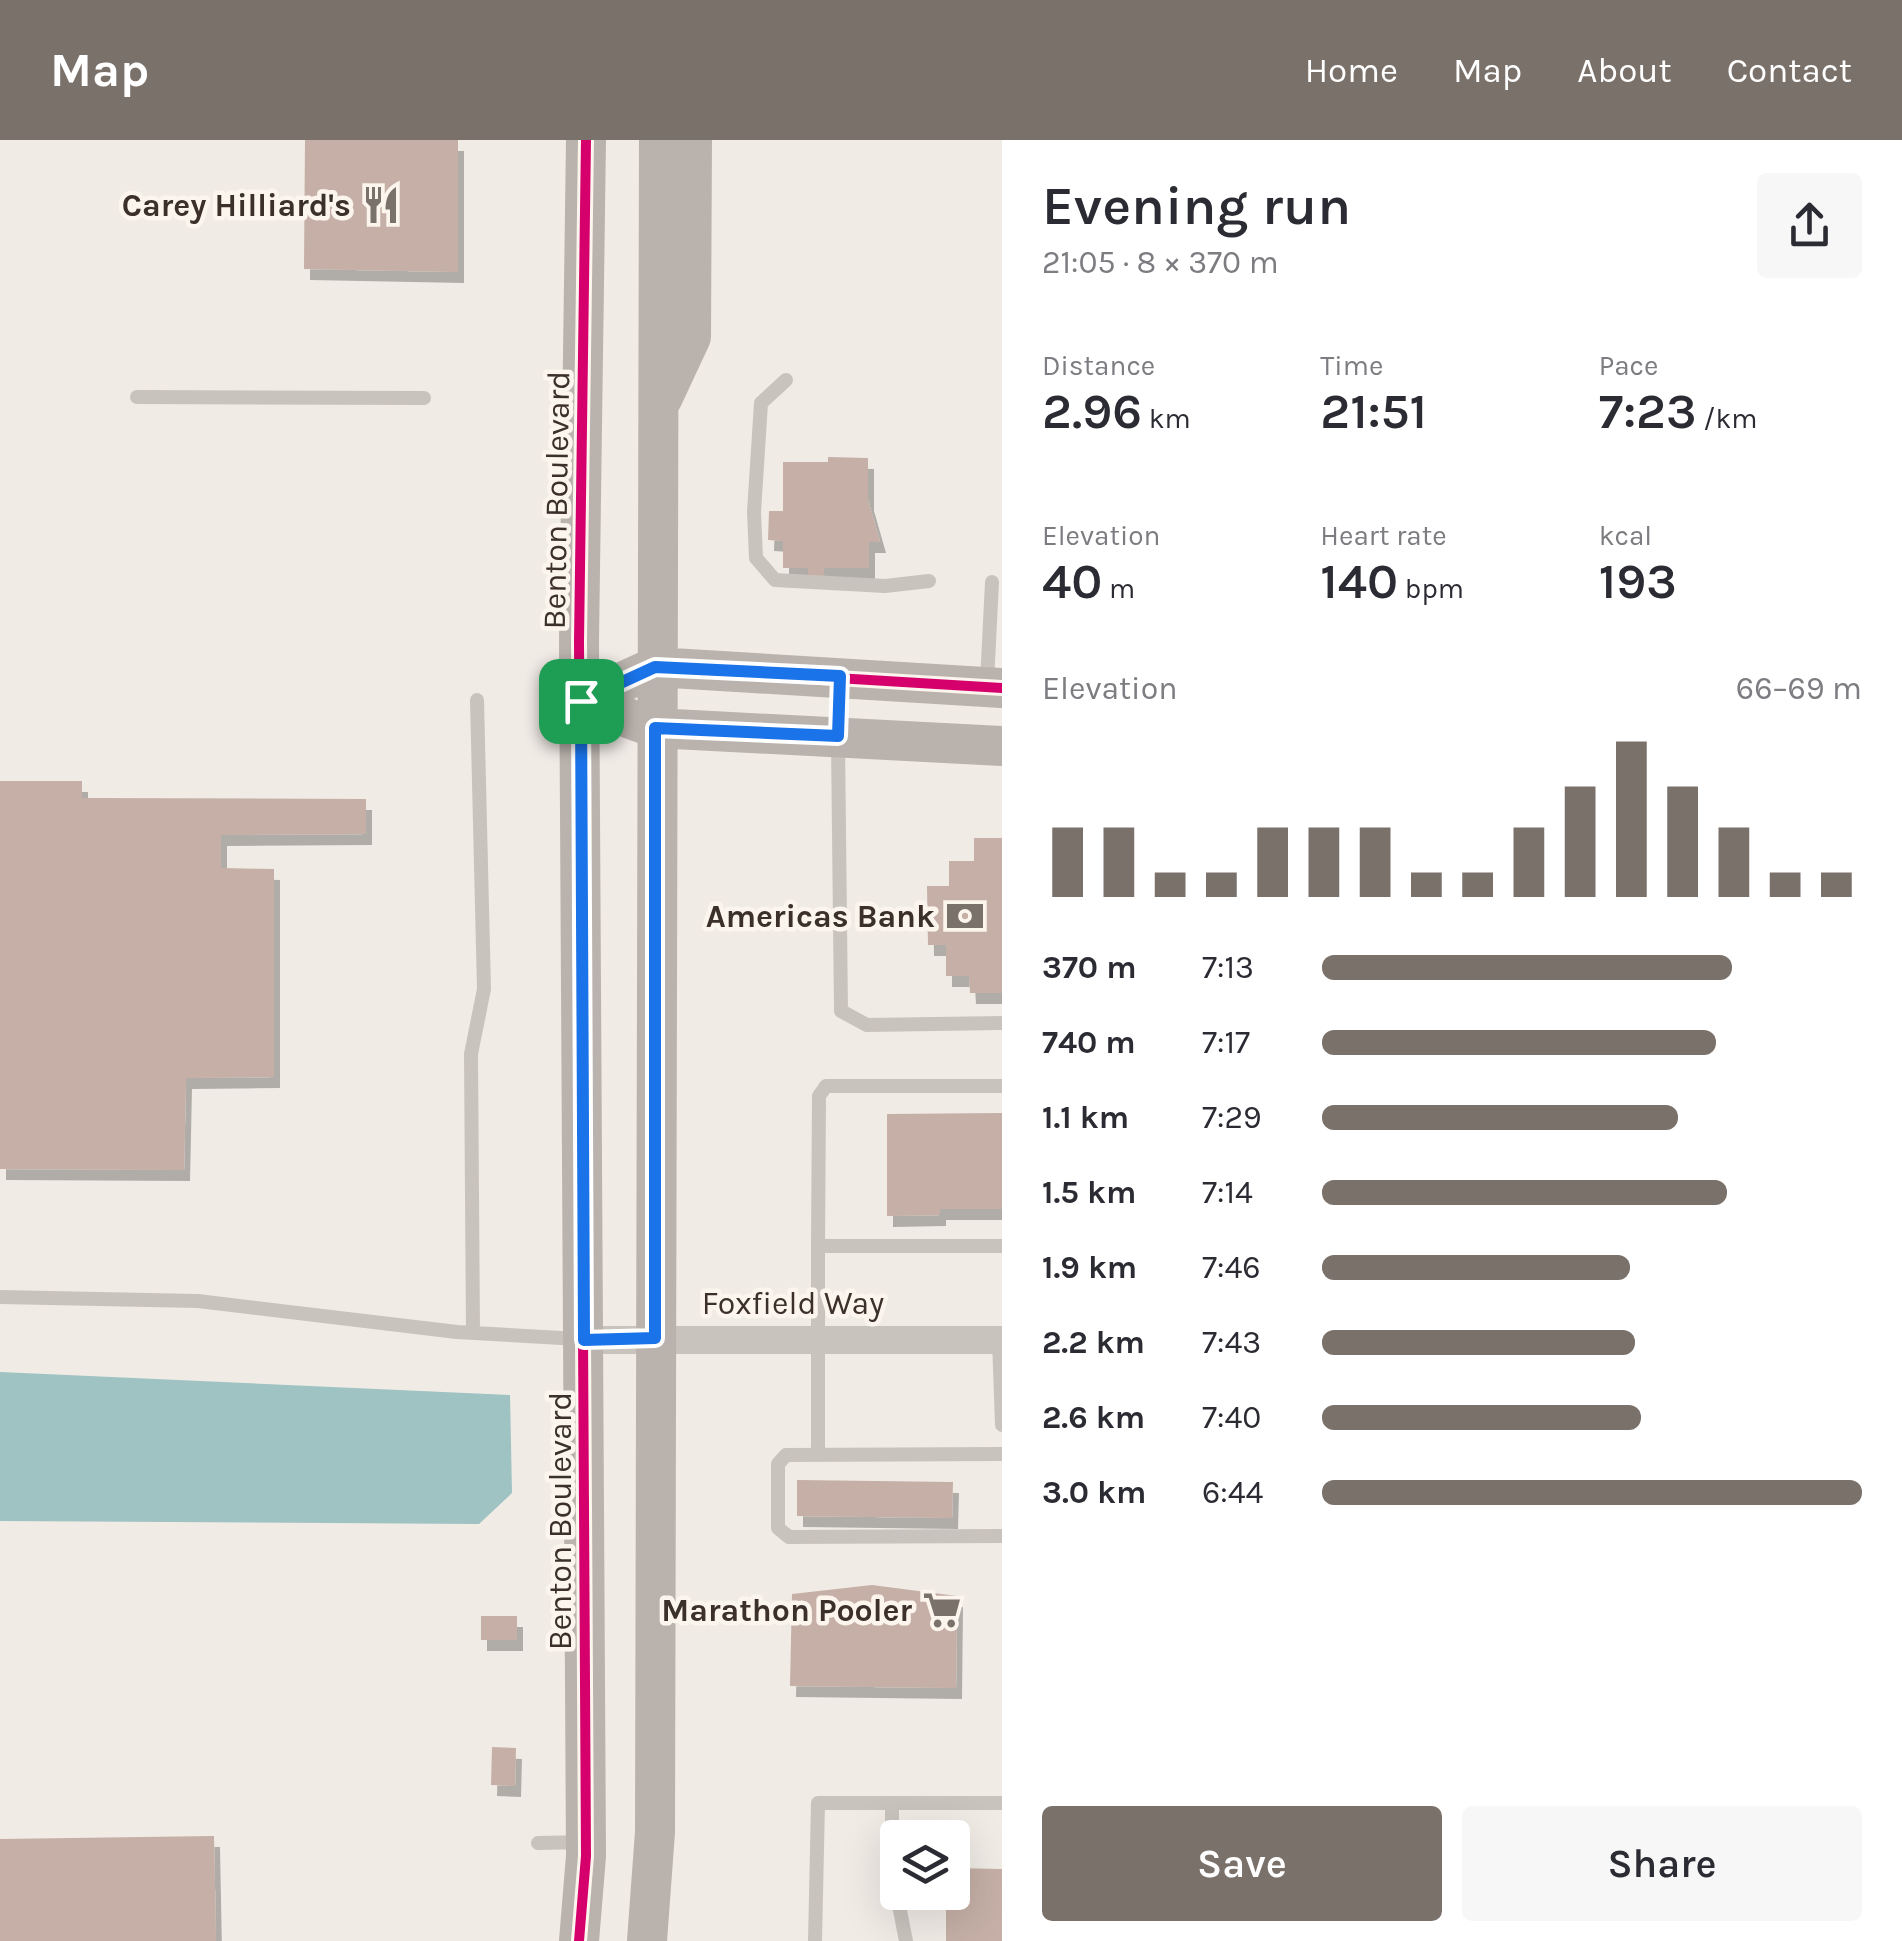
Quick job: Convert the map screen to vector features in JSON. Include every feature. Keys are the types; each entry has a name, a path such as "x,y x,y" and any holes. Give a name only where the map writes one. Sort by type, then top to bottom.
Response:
{"street":[{"name":"Benton Boulevard","path":"579,1941 585,1842 581,701 586,140"},
{"path":"648,1941 655,1832 659,140"},
{"path":"657,412 691,337 692,140"},
{"path":"655,667 994,688 993,746 655,728 581,701 655,667"},
{"path":"838,736 840,676"},
{"name":"Foxfield Way","path":"584,1340 1001,1340"}],"lane":[{"path":"786,380 761,403 754,512 756,558 774,580 886,586 929,581"},
{"path":"136,397 424,398"},
{"path":"992,582 994,688"},
{"path":"473,1332 470,1054 484,990 476,700"},
{"path":"838,736 841,1012 868,1025 1002,1024"},
{"path":"818,1455 818,1096 826,1086 1002,1086"},
{"path":"818,1246 1002,1246"},
{"path":"0,1298 198,1301 473,1332 584,1340"},
{"path":"1001,1340 1002,1425"},
{"path":"1002,1454 786,1455 778,1464 778,1528 789,1537 1002,1536"},
{"path":"815,1941 818,1803 1002,1803"},
{"path":"892,1803 892,1870 906,1941"},
{"path":"538,1842 585,1842"}],"water":[{"path":"0,1372 510,1395 512,1493 479,1524 0,1521"}],"building":[{"name":"Carey Hilliard's","path":"305,140 458,140 458,272 304,269"},
{"path":"828,457 868,458 868,500 880,542 869,542 869,568 824,568 824,576 808,576 808,568 783,568 783,541 768,540 769,511 783,511 783,462 828,462"},
{"path":"0,781 82,781 82,798 366,799 366,834 221,835 221,868 274,869 274,1077 186,1078 184,1170 0,1169"},
{"name":"Americas Bank","path":"974,838 1002,838 1002,993 970,993 969,976 946,976 946,945 928,945 927,886 949,886 949,861 974,861"},
{"path":"1002,1113 1002,1209 940,1209 940,1215 887,1216 887,1114"},
{"path":"797,1480 953,1482 952,1518 797,1516"},
{"path":"872,1585 957,1596 956,1688 790,1686 792,1594"},
{"path":"481,1616 517,1616 517,1640 481,1640"},
{"path":"492,1747 516,1748 515,1786 491,1785"},
{"path":"214,1836 216,1941 0,1941 0,1839"},
{"path":"970,1868 1002,1869 1002,1941 946,1941 946,1910 970,1910"}],"cycle path":[{"path":"579,1941 586,1856 579,641 586,140"},
{"path":"581,701 655,667 1002,688"}],"place":[{"name":"Carey Hilliard's","path":"381,205"},
{"name":"Americas Bank","path":"965,916"},
{"name":"Marathon Pooler","path":"942,1610"}],"route":[{"path":"655,667 840,676 838,736 655,728 655,1338 584,1340 581,701 655,667"}]}
